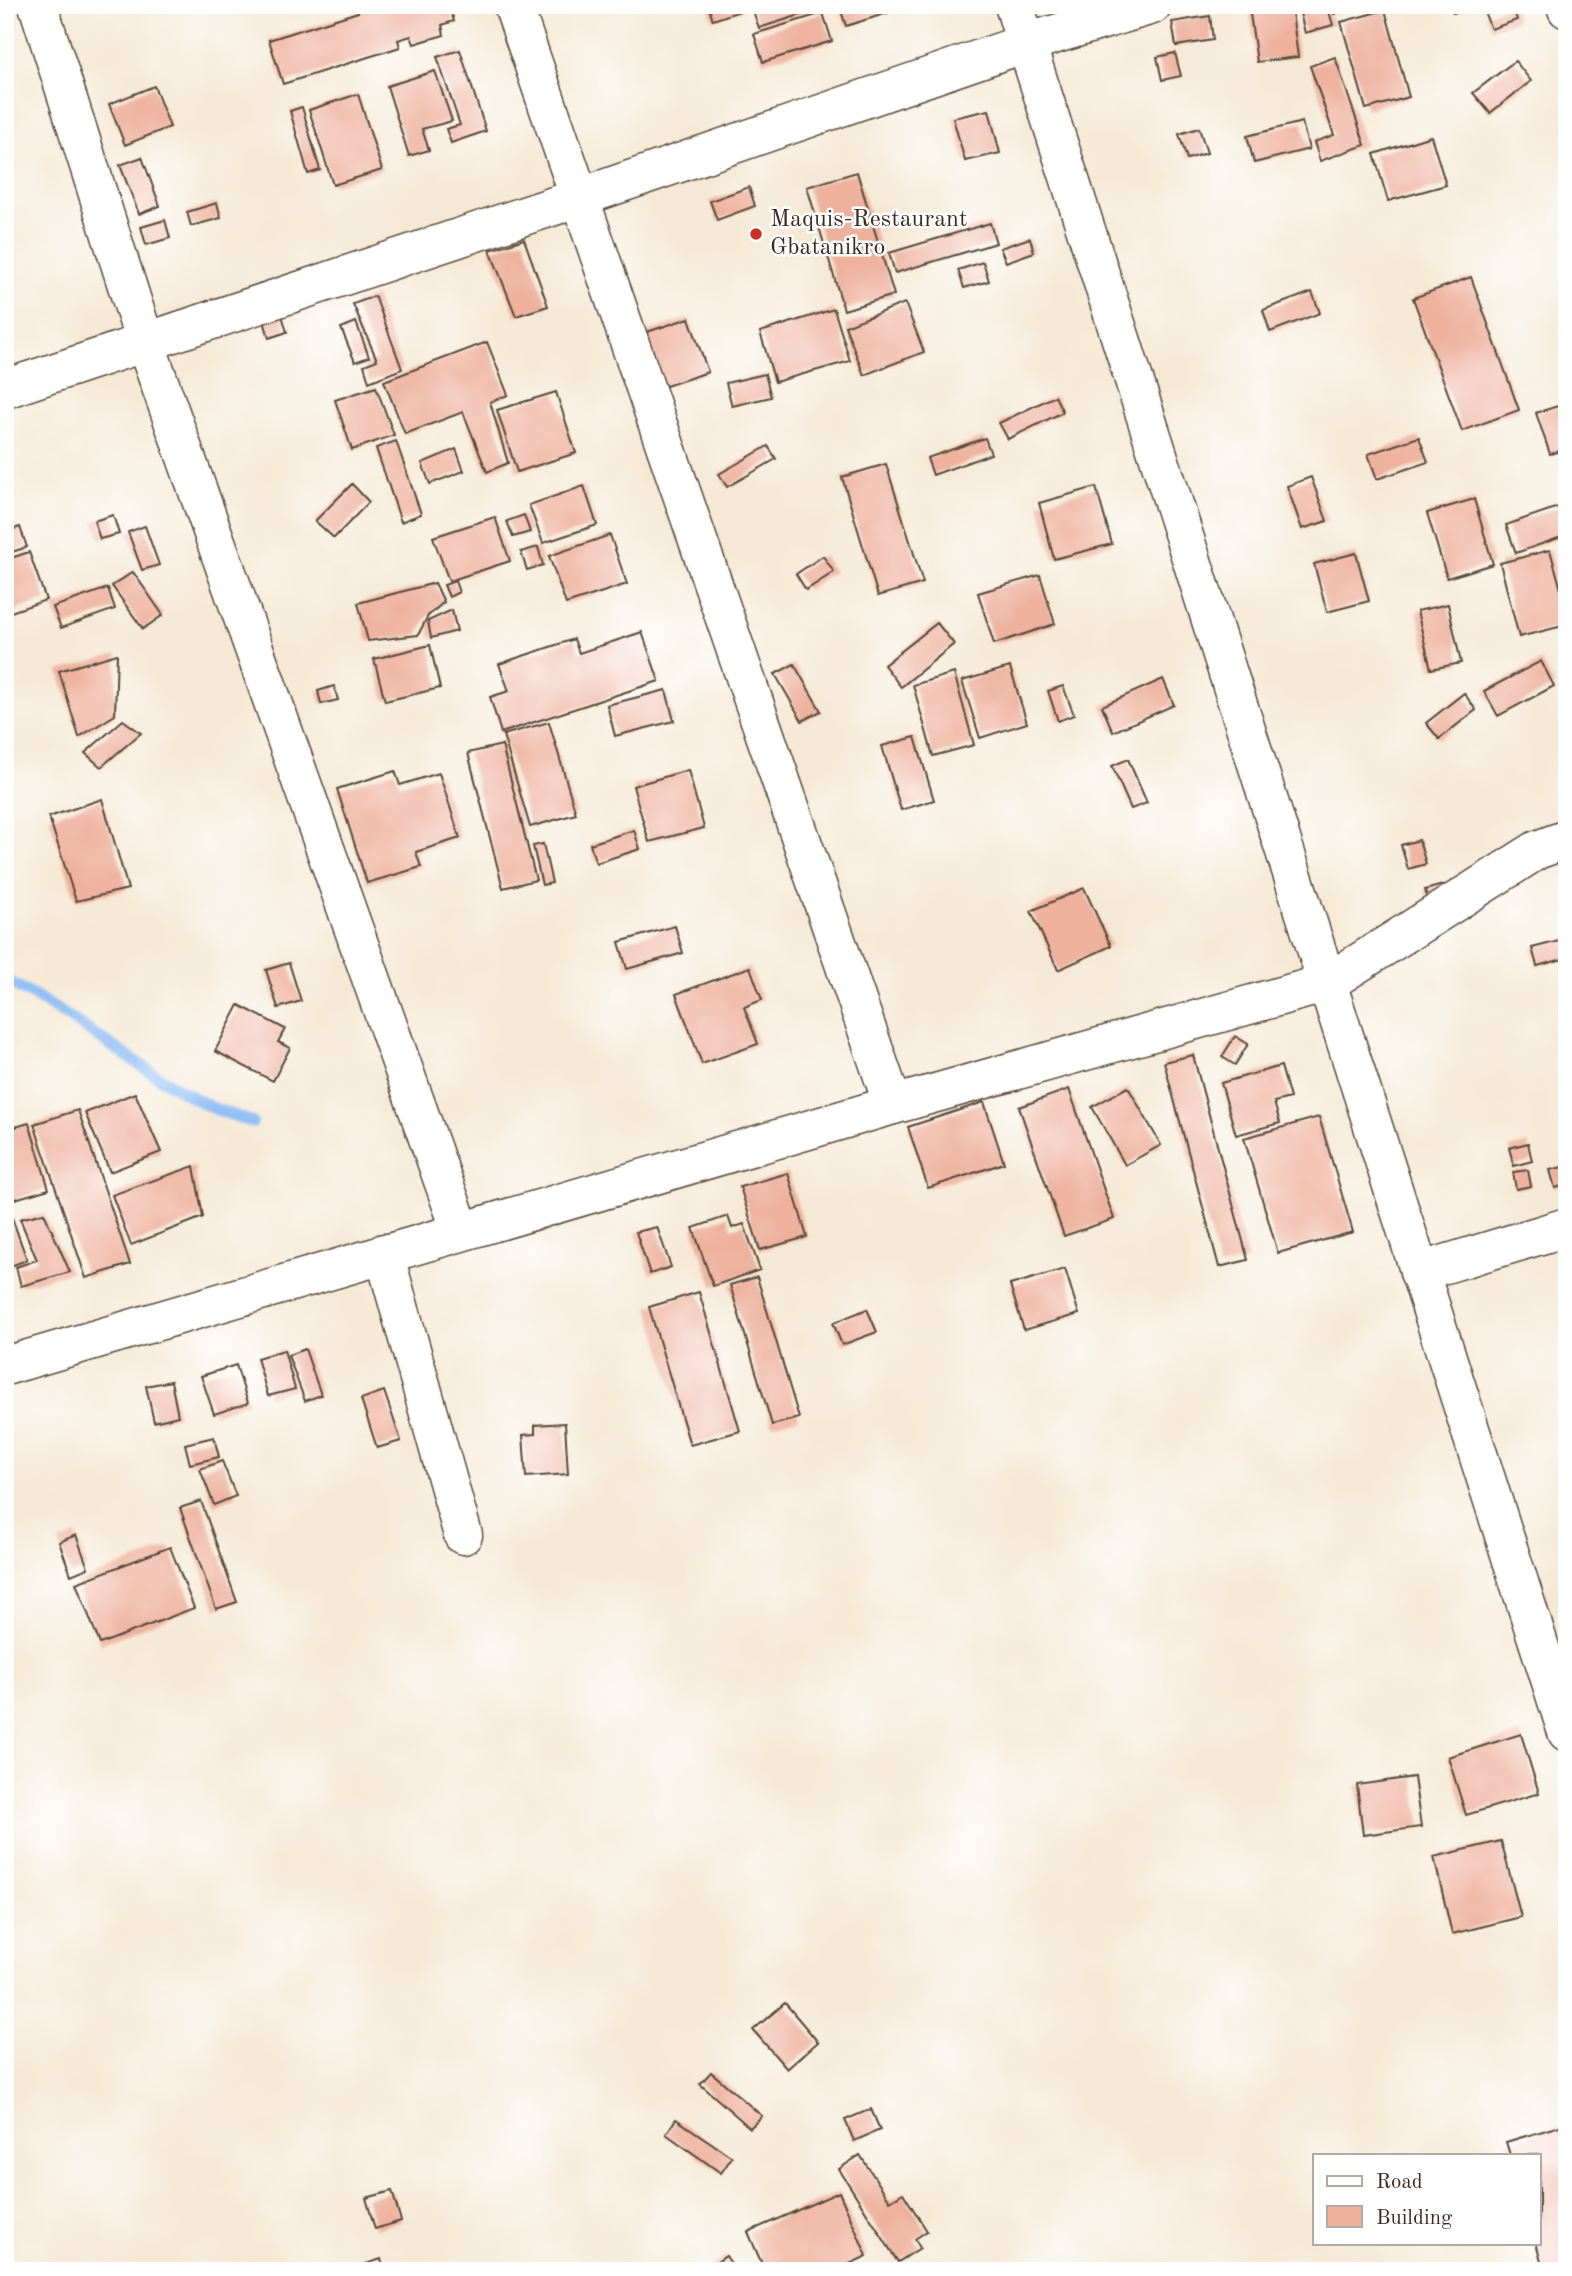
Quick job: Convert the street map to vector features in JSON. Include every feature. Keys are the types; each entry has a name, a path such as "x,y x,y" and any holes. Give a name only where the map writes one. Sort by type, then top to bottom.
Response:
{"street":[{"path":"38,5 145,342 461,1231"},
{"path":"513,5 893,1105"},
{"path":"1014,5 1567,1732"},
{"path":"5,389 578,198 1026,43 1152,5"},
{"path":"5,1366 893,1105 1327,983 1537,850 1567,839"},
{"path":"1419,1272 1567,1227"},
{"path":"384,1253 463,1535"}],"building":[{"path":"356,5 449,5 454,21 442,25 444,35 414,44 411,36 398,40 400,47 283,84 269,40 358,12"},
{"path":"708,5 741,5 743,10 713,20"},
{"path":"751,5 818,5 819,9 759,28"},
{"path":"839,5 910,5 910,6 846,26"},
{"path":"1291,5 1298,57 1257,62 1249,7"},
{"path":"1298,5 1327,5 1333,25 1305,33"},
{"path":"1331,5 1357,5 1357,6 1334,14"},
{"path":"1451,5 1475,5 1475,6 1453,13"},
{"path":"1512,5 1517,20 1491,29 1485,14"},
{"path":"1385,10 1409,97 1366,109 1341,22"},
{"path":"823,13 832,41 763,62 754,34"},
{"path":"1210,16 1213,40 1176,46 1172,22"},
{"path":"460,50 486,131 451,143 446,129 460,125 437,57"},
{"path":"1175,53 1181,76 1162,80 1157,57"},
{"path":"1335,57 1365,145 1320,161 1314,142 1334,135 1310,66"},
{"path":"1515,61 1531,81 1490,113 1473,93"},
{"path":"435,71 452,121 422,129 429,150 409,156 387,86"},
{"path":"154,86 170,127 125,145 109,104"},
{"path":"358,94 382,170 333,185 309,110"},
{"path":"302,107 320,170 308,174 290,111"},
{"path":"989,110 1000,153 965,161 953,118"},
{"path":"1302,122 1309,149 1254,163 1247,136"},
{"path":"1199,128 1207,153 1187,159 1179,134"},
{"path":"1431,136 1446,185 1388,201 1374,154"},
{"path":"142,157 160,206 139,214 120,165"},
{"path":"857,172 894,295 844,310 807,187"},
{"path":"749,187 755,206 717,220 710,201"},
{"path":"217,203 221,218 191,226 187,212"},
{"path":"165,220 170,238 146,245 141,227"},
{"path":"990,223 996,243 895,273 889,253"},
{"path":"1030,238 1034,252 1006,262 1000,248"},
{"path":"524,239 548,306 516,316 490,250"},
{"path":"983,262 989,281 964,288 958,270"},
{"path":"1471,277 1519,410 1462,431 1413,298"},
{"path":"1312,292 1320,313 1270,332 1263,310"},
{"path":"375,296 402,369 369,382 364,365 377,360 353,304"},
{"path":"905,303 924,352 864,375 845,326"},
{"path":"279,305 287,332 269,338 261,310"},
{"path":"834,309 850,361 775,382 760,332"},
{"path":"689,318 708,372 660,388 641,334"},
{"path":"356,322 369,357 355,362 341,328"},
{"path":"487,342 508,395 490,402 508,463 487,472 463,412 405,434 384,381"},
{"path":"765,374 771,397 732,406 726,383"},
{"path":"376,387 394,435 352,450 335,400"},
{"path":"556,392 576,453 517,472 497,410"},
{"path":"1055,396 1063,412 1008,439 999,423"},
{"path":"1567,403 1567,449 1550,454 1536,413"},
{"path":"1419,437 1428,462 1377,479 1368,454"},
{"path":"985,438 991,454 933,475 927,458"},
{"path":"396,441 421,514 401,522 376,448"},
{"path":"768,446 776,459 727,487 719,474"},
{"path":"456,449 464,471 430,484 422,463"},
{"path":"886,464 923,583 878,596 842,477"},
{"path":"1311,477 1327,521 1302,529 1287,486"},
{"path":"352,484 369,502 334,538 315,521"},
{"path":"584,486 597,525 543,543 529,505"},
{"path":"1096,487 1112,544 1054,559 1039,503"},
{"path":"1474,499 1493,564 1447,578 1427,513"},
{"path":"1567,504 1567,535 1516,553 1506,525"},
{"path":"113,515 119,534 100,539 94,521"},
{"path":"524,515 530,532 513,537 507,521"},
{"path":"495,517 510,561 449,581 433,537"},
{"path":"145,526 159,565 142,570 128,532"},
{"path":"20,527 27,547 12,552 5,532"},
{"path":"610,535 627,584 566,604 549,556"},
{"path":"538,547 543,565 527,570 521,552"},
{"path":"1550,550 1567,611 1567,625 1519,637 1500,563"},
{"path":"29,552 46,600 5,614 5,560"},
{"path":"1356,553 1369,601 1327,612 1314,564"},
{"path":"823,556 834,572 806,590 796,574"},
{"path":"133,572 163,615 143,629 112,586"},
{"path":"1040,575 1055,624 994,644 978,593"},
{"path":"455,581 459,592 449,597 444,585"},
{"path":"435,583 444,602 428,616 418,635 368,641 358,603"},
{"path":"108,588 115,609 61,628 53,607"},
{"path":"1448,604 1461,663 1431,669 1417,611"},
{"path":"452,610 457,631 431,638 428,621"},
{"path":"937,623 954,644 901,687 884,665"},
{"path":"642,632 659,681 501,733 490,697 509,691 499,664 574,639 579,653"},
{"path":"430,645 440,688 385,701 374,659"},
{"path":"117,654 115,715 79,737 59,671"},
{"path":"1541,661 1554,686 1498,716 1484,691"},
{"path":"794,664 821,711 802,721 775,674"},
{"path":"1010,667 1027,723 980,738 962,681"},
{"path":"954,673 974,745 933,756 913,685"},
{"path":"1163,679 1174,705 1113,732 1102,706"},
{"path":"334,686 338,700 321,704 318,691"},
{"path":"1063,686 1074,715 1058,721 1048,691"},
{"path":"666,690 674,721 615,736 607,705"},
{"path":"1464,693 1476,710 1439,739 1426,723"},
{"path":"123,720 141,733 101,767 85,753"},
{"path":"549,722 576,814 530,827 503,735"},
{"path":"915,737 934,800 901,810 882,746"},
{"path":"502,745 536,880 503,888 468,753"},
{"path":"1128,759 1147,803 1131,809 1112,766"},
{"path":"688,770 704,828 649,842 633,786"},
{"path":"395,771 400,785 439,773 460,838 416,852 421,867 367,883 337,789"},
{"path":"102,799 128,889 76,901 49,817"},
{"path":"634,830 640,849 596,863 590,844"},
{"path":"1419,840 1426,864 1408,869 1401,845"},
{"path":"543,844 552,883 542,885 533,846"},
{"path":"1443,885 1448,904 1430,908 1425,890"},
{"path":"1084,888 1111,946 1058,970 1031,911"},
{"path":"675,926 683,953 627,969 619,942"},
{"path":"1567,939 1567,958 1537,966 1532,948"},
{"path":"289,963 301,1001 278,1008 266,970"},
{"path":"750,967 762,1000 744,1007 758,1044 702,1064 676,994"},
{"path":"239,1005 285,1029 278,1042 290,1048 273,1081 215,1051"},
{"path":"1235,1036 1248,1044 1235,1065 1222,1057"},
{"path":"1193,1055 1248,1260 1219,1267 1164,1062"},
{"path":"1281,1066 1290,1098 1274,1102 1280,1123 1236,1135 1221,1083"},
{"path":"1128,1087 1161,1145 1125,1165 1092,1107"},
{"path":"1069,1089 1114,1219 1064,1236 1019,1107"},
{"path":"135,1093 161,1152 110,1172 85,1113"},
{"path":"984,1102 1004,1163 928,1188 908,1127"},
{"path":"78,1110 130,1264 86,1278 34,1124"},
{"path":"1319,1117 1353,1232 1278,1253 1244,1138"},
{"path":"29,1123 49,1189 5,1202 5,1130"},
{"path":"1528,1143 1532,1161 1514,1166 1509,1148"},
{"path":"194,1166 203,1217 131,1245 112,1195"},
{"path":"1567,1166 1567,1185 1555,1188 1550,1170"},
{"path":"1528,1170 1531,1186 1516,1189 1513,1172"},
{"path":"788,1173 807,1237 760,1250 740,1187"},
{"path":"44,1213 70,1272 21,1286 16,1267 37,1260 20,1219"},
{"path":"11,1215 27,1260 5,1268 5,1217"},
{"path":"728,1216 732,1228 744,1224 760,1270 713,1286 693,1228"},
{"path":"657,1227 671,1267 650,1274 636,1232"},
{"path":"1065,1269 1079,1314 1024,1330 1010,1285"},
{"path":"757,1277 799,1418 772,1425 730,1285"},
{"path":"699,1292 740,1431 690,1445 649,1307"},
{"path":"867,1309 877,1332 842,1345 833,1323"},
{"path":"305,1349 321,1395 305,1401 288,1355"},
{"path":"284,1350 295,1389 268,1396 257,1358"},
{"path":"236,1365 248,1403 214,1414 201,1376"},
{"path":"171,1381 178,1416 154,1422 146,1386"},
{"path":"384,1391 401,1441 377,1448 361,1399"},
{"path":"565,1423 568,1474 526,1477 523,1435 535,1434 535,1425"},
{"path":"214,1437 219,1457 190,1464 185,1444"},
{"path":"222,1461 236,1496 214,1505 200,1469"},
{"path":"201,1501 237,1602 216,1609 180,1508"},
{"path":"76,1535 88,1568 71,1575 59,1542"},
{"path":"170,1547 194,1608 100,1644 76,1583"},
{"path":"1521,1734 1539,1793 1466,1815 1448,1757"},
{"path":"1414,1777 1421,1827 1363,1835 1357,1785"},
{"path":"1501,1841 1521,1917 1452,1934 1434,1857"},
{"path":"785,2003 818,2042 787,2069 753,2030"},
{"path":"711,2072 762,2116 750,2128 700,2084"},
{"path":"871,2109 880,2130 854,2141 845,2120"},
{"path":"676,2119 732,2157 721,2173 666,2134"},
{"path":"1563,2125 1567,2139 1567,2271 1544,2271 1536,2244 1540,2244 1540,2154 1510,2154 1506,2142"},
{"path":"860,2155 890,2201 903,2193 927,2231 915,2239 920,2248 898,2262 839,2169"},
{"path":"392,2191 401,2221 375,2229 366,2198"},
{"path":"839,2192 867,2256 834,2271 765,2271 748,2232"},
{"path":"726,2256 736,2271 704,2271"},
{"path":"381,2259 384,2271 358,2271 357,2267"}],"waterway":[{"path":"5,980 57,1010 181,1090 212,1107 252,1122"}],"place":[{"name":"Maquis-Restaurant Gbatanikro","path":"756,234"}]}
